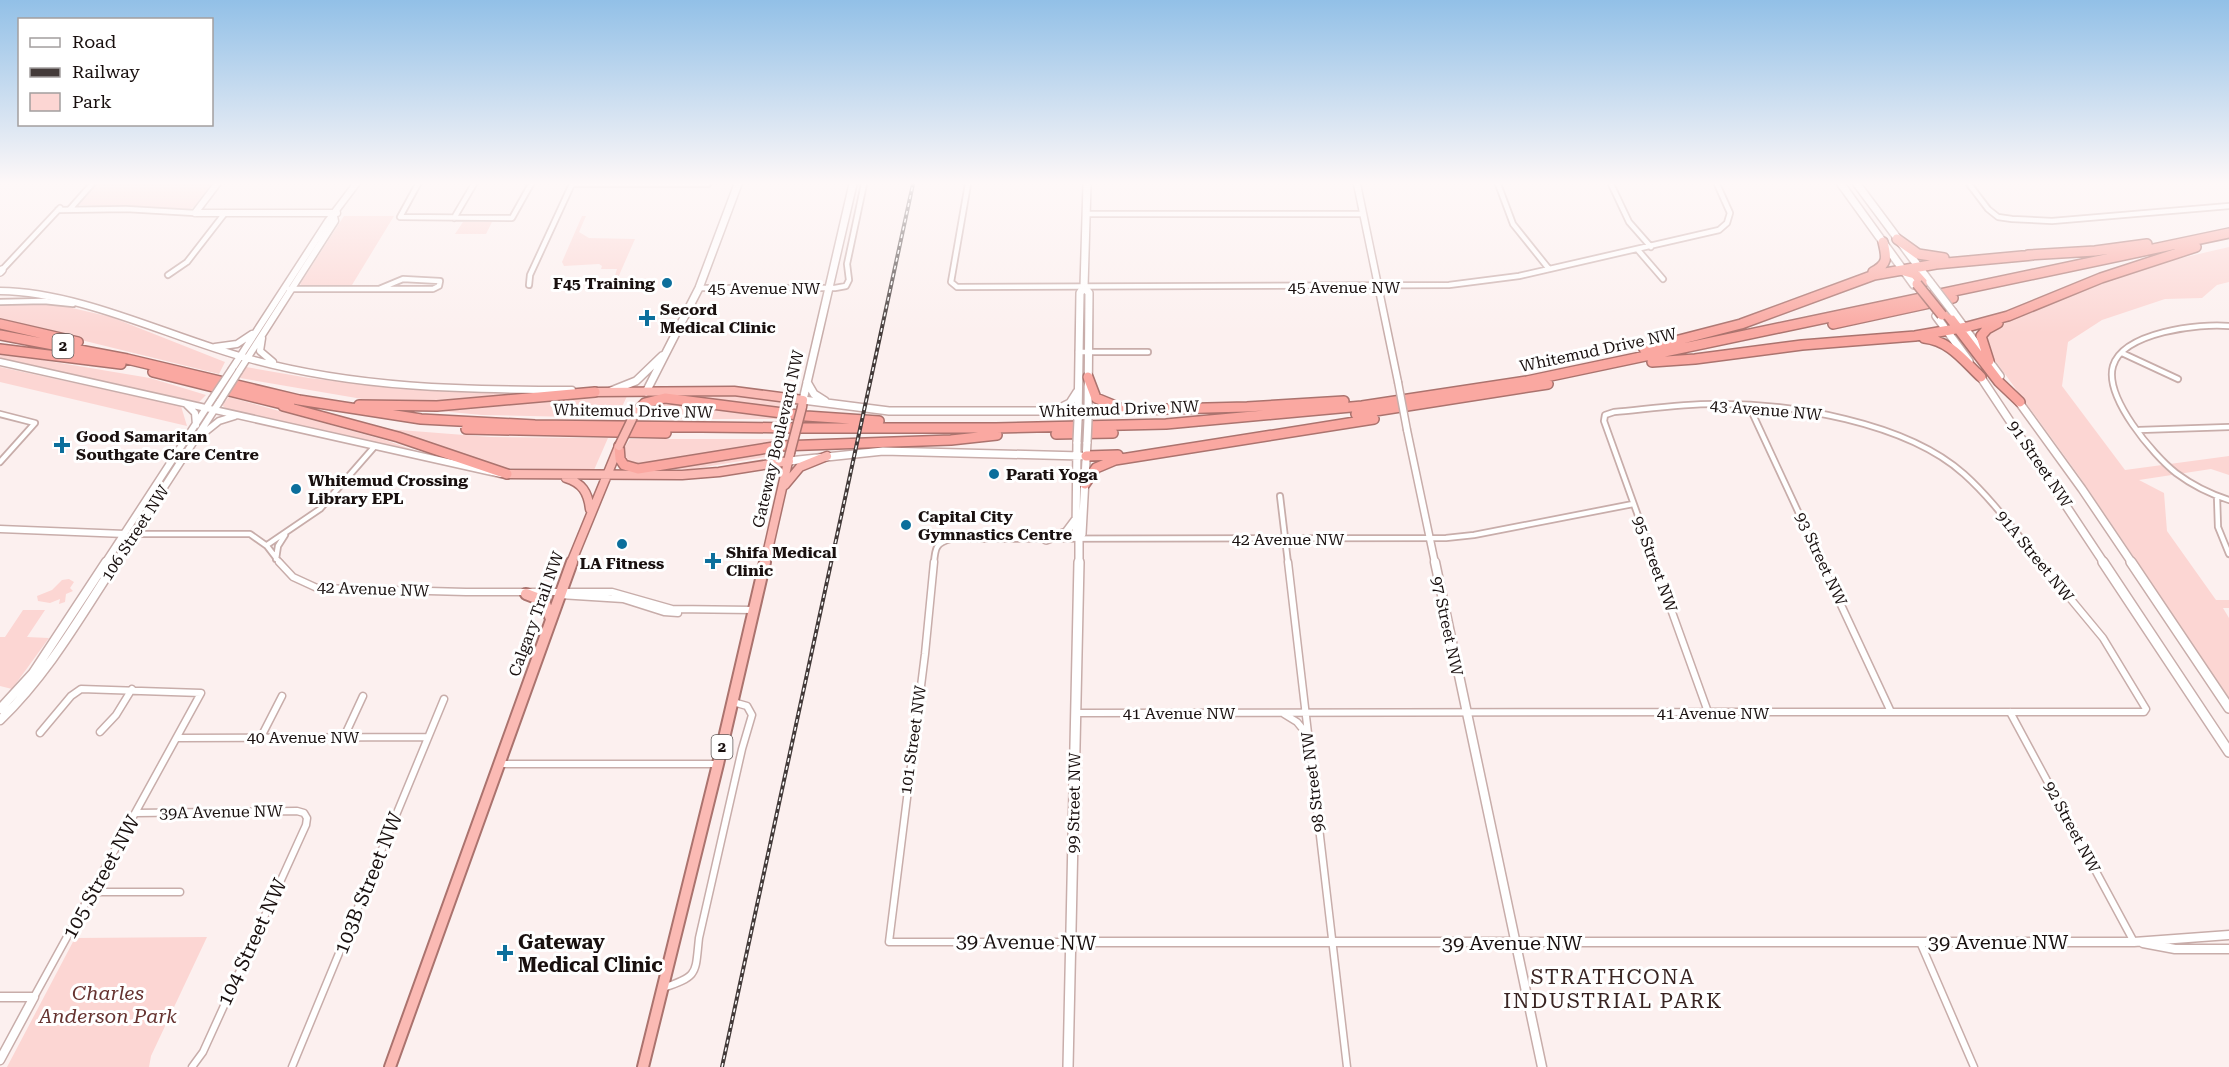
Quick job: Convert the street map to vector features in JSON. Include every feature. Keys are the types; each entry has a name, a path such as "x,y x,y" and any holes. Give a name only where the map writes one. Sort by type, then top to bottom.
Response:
{"highway":[{"name":"Whitemud Drive NW","path":"0,335 299,400 389,415 479,422 1095,434 1233,426 1378,412 1457,400 1652,362 2195,244 2227,234"},
{"path":"1898,239 1914,252 1936,258 2095,251 2169,240 2195,244"},
{"name":"Whitemud Drive NW","path":"0,342 124,361 274,403 343,416 416,425 508,431 623,433 997,432 1202,422 1332,410 1428,397 1546,377 2195,244 2229,240"},
{"path":"1821,294 1884,266 1888,258 1882,242"},
{"path":"1989,361 1981,342 1982,334 1990,327 2101,278 2195,244"},
{"path":"1546,377 1577,365 1741,324 1866,278 1918,267 2033,255"},
{"path":"1904,271 1915,274 1919,283 1999,382 2020,402"},
{"path":"1899,338 1950,320 2028,309"},
{"path":"0,324 74,341 124,361"},
{"path":"1652,362 1695,359 1802,345 1929,338 1943,342 1957,352 1981,378"},
{"path":"0,349 124,361"},
{"path":"1088,377 1093,395 1098,400 1130,411"},
{"path":"299,400 319,399 360,405 418,407 610,391 735,391 802,404"},
{"name":"Calgary Trail NW","path":"390,1067 591,512 619,446 646,392"},
{"path":"1084,414 1428,397"},
{"path":"635,413 648,401 677,399 818,417 997,432"},
{"path":"1085,484 1093,471 1108,462 1170,450 1398,415 1457,400"},
{"path":"274,403 319,418 397,437 465,462 507,474 558,476 707,474 790,457"},
{"name":"Gateway Boulevard NW","path":"644,1067 733,702 802,404"},
{"path":"619,446 620,459 624,465 638,469 780,446 951,440 997,432"},
{"path":"1081,456 1170,450"},
{"path":"782,489 800,467 827,456"},
{"path":"558,476 583,486 588,494 591,512"},
{"path":"521,593 543,600 548,607 551,621"}],"main road":[{"name":"Calgary Trail NW","path":"646,392 699,288 719,234"},
{"name":"Gateway Boulevard NW","path":"802,404 841,234"},
{"name":"99 Street NW","path":"1068,1067 1076,713 1078,539 1076,519 1081,456 1087,442 1084,414 1078,390 1078,352 1080,294 1084,288 1086,234"},
{"path":"1876,234 1904,271 1919,283"},
{"path":"1894,234 1918,267 1919,283"},
{"name":"99 Street NW","path":"1078,539 1082,534 1085,484 1077,442 1078,420 1084,414 1088,377 1089,293 1084,288"},
{"name":"91 Street NW","path":"1950,320 1989,361 2020,402 2082,489 2229,708"},
{"name":"91 Street NW","path":"1950,320 1981,378 2229,752"},
{"path":"610,391 636,381 667,351"},
{"path":"807,382 812,392 822,399 855,408"},
{"path":"1048,411 1068,405 1078,390"},
{"path":"802,404 905,411 1048,411 1084,414"},
{"path":"790,457 915,451 1081,456"},
{"path":"1046,540 1066,532 1076,519"}],"street":[{"path":"1,273 37,234"},
{"path":"168,275 187,262 209,234"},
{"name":"106 Street NW","path":"0,720 25,696 43,674 195,440 257,330 320,234"},
{"name":"106 Street NW","path":"239,364 265,330 327,234"},
{"path":"530,285 530,275 549,234"},
{"path":"829,288 843,287 849,282 847,264 854,234"},
{"name":"45 Avenue NW","path":"959,234 951,282 953,286 1084,288 1379,287 1467,284 1509,278 1709,234"},
{"name":"97 Street NW","path":"1368,234 1428,538 1542,1067"},
{"path":"1521,234 1549,269"},
{"path":"1639,234 1651,247"},
{"path":"1638,250 1664,279"},
{"path":"284,289 292,289 379,289 433,289 439,286 440,281 403,279 379,289"},
{"name":"45 Avenue NW","path":"699,288 829,288"},
{"path":"0,289 50,296 204,346 233,345 257,330"},
{"path":"0,302 44,301 82,305"},
{"path":"2229,326 2197,324 2134,343 2113,364 2112,372 2112,382 2119,402 2161,460 2202,490 2229,500"},
{"path":"265,330 260,351 267,360 292,370"},
{"path":"204,346 207,351 239,364 273,366 349,380 429,388 595,392"},
{"path":"1078,352 1148,352"},
{"path":"2122,353 2178,379"},
{"path":"0,362 491,474 507,474"},
{"path":"185,404 195,413 196,425"},
{"name":"43 Avenue NW","path":"1605,415 1614,412 1704,404 1749,405 1822,414 1890,431"},
{"name":"93 Street NW","path":"1749,405 1891,712"},
{"name":"106 Street NW","path":"0,709 33,673 196,425 211,409"},
{"path":"0,414 33,422 35,425 0,462"},
{"name":"95 Street NW","path":"1605,415 1604,421 1708,713"},
{"path":"195,440 221,419 240,416"},
{"path":"2139,430 2229,427"},
{"name":"91A Street NW","path":"1890,431 1940,456 1962,472 1984,494 2103,638 2143,701 2144,712"},
{"path":"0,529 124,534 242,533 253,536 267,545 323,506 375,446"},
{"name":"98 Street NW","path":"1280,496 1347,1067"},
{"path":"2217,497 2215,519 2222,544 2229,554"},
{"name":"42 Avenue NW","path":"941,542 951,539 1428,538 1474,535 1633,504"},
{"path":"276,560 278,546 288,532"},
{"name":"101 Street NW","path":"889,942 925,654 935,548 941,542"},
{"name":"42 Avenue NW","path":"267,545 276,560 295,580 317,588 561,593 623,599 664,612 679,614 753,612"},
{"name":"42 Avenue NW","path":"521,593 561,593"},
{"path":"40,733 72,696 81,689 132,689"},
{"path":"100,732 116,715 132,689"},
{"name":"105 Street NW","path":"0,1060 201,693 132,689"},
{"path":"261,737 282,696"},
{"path":"344,737 363,696"},
{"name":"103B Street NW","path":"292,1067 444,699"},
{"path":"663,988 689,980 696,968 702,928 742,749 752,715 749,708 733,702"},
{"name":"92 Street NW","path":"2010,712 2134,942"},
{"name":"41 Avenue NW","path":"1076,713 2144,712"},
{"path":"1282,713 1297,722 1308,735"},
{"name":"40 Avenue NW","path":"177,738 428,737"},
{"path":"500,764 718,764"},
{"name":"39A Avenue NW","path":"136,813 297,811 306,815"},
{"name":"104 Street NW","path":"192,1067 202,1052 306,825 306,815"},
{"path":"92,892 180,892"},
{"name":"39 Avenue NW","path":"889,942 2134,942 2229,935"},
{"path":"1920,942 1974,1067"},
{"name":"39 Avenue NW","path":"2134,942 2175,949 2229,949"},
{"path":"0,997 34,997"}],"green space":[{"path":"332,234 383,234 352,285 300,284"},
{"path":"574,234 582,234 589,238 635,239 613,289 611,289 617,269 601,269 602,266 599,264 564,266 562,262"},
{"path":"2229,247 2229,282 2217,285 2202,298 2165,299 2102,320 2068,342 2062,386 2125,470 2229,456 2229,475 2211,469 2139,480 2164,493 2167,531 2216,600 2229,600 2229,608 2223,608 2229,618 2229,698 2079,476 1986,348 1983,338 1990,330 2083,288 2147,266"},
{"path":"55,304 111,317 225,362 219,374 0,320 0,305"},
{"path":"0,353 150,378 206,395 199,402 0,360"},
{"path":"0,367 181,406 187,426 0,382"},
{"path":"246,367 309,378 377,386 529,394 429,403 374,401 240,378"},
{"path":"730,394 784,402 785,409 687,396"},
{"path":"575,396 627,396 617,418 482,415 419,409"},
{"path":"229,397 385,440 431,456 227,410 222,405"},
{"path":"670,402 782,416 781,419 642,419 642,411 657,403"},
{"path":"387,429 490,437 608,438 594,470 498,468"},
{"path":"630,439 776,439 777,442 634,465 626,461 622,451"},
{"path":"772,451 772,456 692,469 667,469"},
{"path":"69,579 74,582 70,588 73,591 66,594 65,602 59,604 60,599 50,603 38,601 37,596 52,590 62,580"},
{"path":"23,610 45,610 27,637 49,638 12,689 0,686 0,637 5,637"},
{"name":"Charles Anderson Park","path":"207,937 151,1056 149,1067 7,1067 75,938"}],"railway":[{"path":"722,1067 902,234"}],"place":[{"name":"F45 Training","path":"667,283"},
{"name":"Secord Medical Clinic","path":"647,318"},
{"name":"Good Samaritan Southgate Care Centre","path":"62,445"},
{"name":"Parati Yoga","path":"994,474"},
{"name":"Whitemud Crossing Library EPL","path":"296,489"},
{"name":"Capital City Gymnastics Centre","path":"906,525"},
{"name":"LA Fitness","path":"622,544"},
{"name":"Shifa Medical Clinic","path":"713,561"},
{"name":"Gateway Medical Clinic","path":"505,953"}],"district":[{"name":"STRATHCONA INDUSTRIAL PARK","path":"1613,989"}]}
